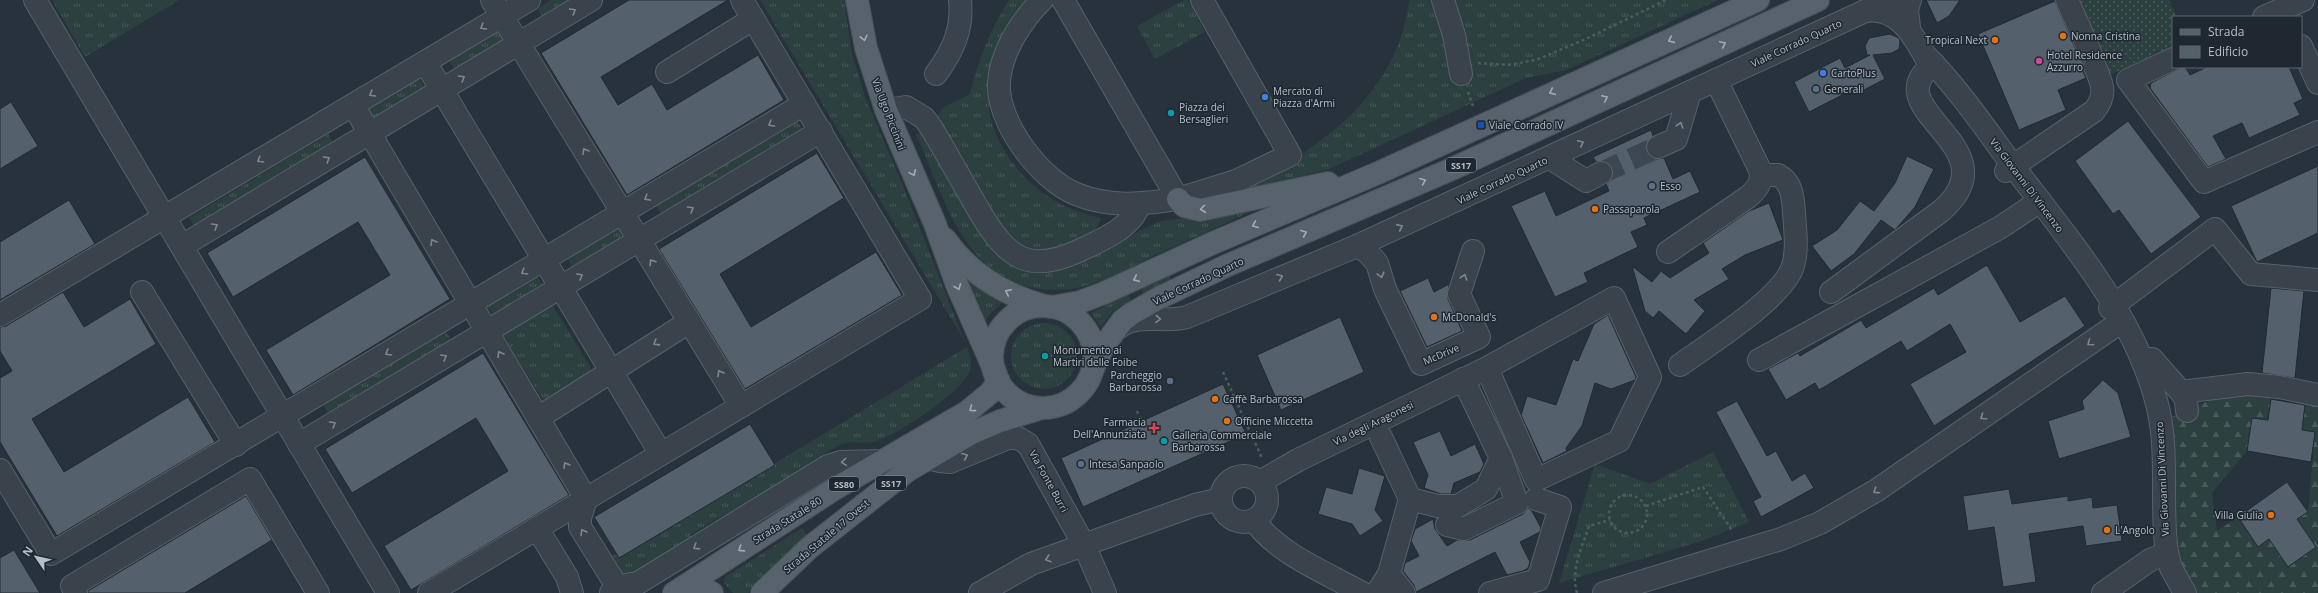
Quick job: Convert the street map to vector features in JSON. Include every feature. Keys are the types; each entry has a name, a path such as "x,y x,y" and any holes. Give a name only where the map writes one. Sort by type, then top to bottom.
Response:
{"main road":[{"name":"Via Ugo Piccinini","path":"857,0 866,48 886,110 935,224 957,284 997,378"},
{"name":"SS17","path":"1048,306 1080,302 1104,293 1213,243 1378,173 1758,0"},
{"name":"Viale Corrado Quarto","path":"1092,371 1110,336 1131,314 1182,287 1452,169 1818,0"},
{"path":"1178,199 1184,206 1200,210 1378,173"},
{"name":"Via Ugo Piccinini","path":"935,224 952,248 976,272 1009,293 1048,306"},
{"path":"1048,306 1070,314 1085,327 1094,351 1092,371 1087,382 1076,396 1060,405 1042,408 1029,406 1016,400 997,378 993,360 994,347 1002,327 1012,317 1024,310 1048,306"},
{"name":"Strada Statale 80","path":"681,589 742,548 883,461 967,412 990,394 997,378"},
{"name":"Strada Statale 17 Ovest","path":"762,593 809,548 882,489 928,458 982,429 1042,408"},
{"path":"681,589 702,587 712,593"}],"street":[{"path":"35,0 388,593"},
{"path":"0,315 425,62 497,8 529,0"},
{"path":"182,246 591,0"},
{"path":"429,593 920,299 742,0"},
{"path":"936,74 949,54 958,35 961,16 960,0"},
{"path":"1042,0 1024,20 1013,38 1000,70 999,91 1009,120 1030,158 1054,182 1087,198 1121,204 1139,204 1178,199 1236,181 1290,155 1202,0"},
{"path":"1063,0 1178,199"},
{"path":"1443,0 1454,35 1460,67"},
{"name":"Viale Corrado Quarto","path":"1110,336 1125,324 1134,320 1174,320 1187,317 1357,246 1889,0"},
{"name":"Via Giovanni Di Vincenzo","path":"1909,28 1907,13 1910,0"},
{"path":"2010,168 2094,111 2100,103 2104,87 2067,0"},
{"path":"497,8 741,406"},
{"name":"Via Giovanni Di Vincenzo","path":"1866,11 1882,11 1896,18 1909,28 1946,90 2010,168 2099,296 2115,311 2142,360 2156,402 2161,428 2167,553 2171,568 2185,593"},
{"path":"667,72 753,19"},
{"path":"2302,48 2318,83"},
{"path":"2172,59 2128,80 2204,182 2318,132"},
{"path":"425,62 661,454"},
{"path":"1831,292 1941,211 1951,201 1959,189 1964,174 1961,156 1920,102 1920,81 1930,62"},
{"path":"1668,252 1748,197 1757,188 1761,174 1716,80"},
{"path":"1658,147 1676,139 1690,92"},
{"path":"0,471 51,554 283,417 804,104"},
{"path":"353,105 586,499 580,518 580,527 614,591 638,583 828,466 841,462 883,461"},
{"path":"886,110 894,107 906,107 924,118 994,235 1011,253 1025,260 1040,262 1053,260 1080,251 1128,222 1136,214 1139,204"},
{"path":"300,444 821,131"},
{"path":"1550,158 1586,180 1601,173"},
{"path":"1680,365 1772,296 1791,272 1796,246 1793,204 1789,185 1785,179 1778,175 1761,174"},
{"path":"1759,360 2006,223 2036,204"},
{"path":"1604,593 1750,549 1820,523 1861,500 2115,311 2215,229 2251,274 2318,280"},
{"name":"McDrive","path":"1357,246 1367,252 1377,263 1385,289 1420,364 1479,337 1459,294 1473,251"},
{"path":"142,292 236,445"},
{"name":"Via degli Aragonesi","path":"1264,478 1487,368 1614,298 1650,377 1619,441 1536,480 1487,368"},
{"path":"538,418 690,322"},
{"path":"2142,360 2152,359 2186,402 2248,384 2279,387 2318,395"},
{"path":"1447,525 1464,529 1517,503 1501,458 1463,379"},
{"name":"Via Fonte Burri","path":"928,458 950,462 1010,437 1026,442 1037,458 1085,547 1105,593"},
{"path":"1377,593 1389,574 1410,499 1381,437"},
{"path":"1410,499 1438,506 1458,506 1486,489 1501,458"},
{"path":"1246,476 1264,478 1267,502 1260,515 1254,520 1246,522 1232,518 1226,513 1222,499 1222,492 1231,480 1246,476"},
{"path":"76,593 72,586 250,479 318,593"},
{"path":"980,593 1028,566 1085,547 1195,506 1222,499"},
{"path":"1490,593 1538,580 1560,508 1536,499"},
{"path":"1254,520 1263,532 1277,543 1362,593"},
{"path":"537,528 567,577 572,593"},
{"path":"2103,593 2150,560 2167,553"},
{"path":"1389,574 1404,593"}],"path":[{"path":"1460,67 1508,65 1536,60 1588,38 1666,0"},
{"path":"1222,372 1264,478"},
{"path":"1137,411 1142,422"},
{"path":"1646,506 1703,487 1731,528 1750,549"},
{"path":"1623,495 1636,497 1646,506 1646,519 1644,525 1633,533 1620,532 1614,528 1610,520 1609,509 1612,503 1623,495"},
{"path":"1577,593 1574,581 1574,571 1589,526 1610,520"}],"green space":[{"path":"52,0 179,0 85,57"},
{"path":"551,0 574,0 543,18 537,9"},
{"path":"760,0 844,0 852,54 866,100 904,188 964,340"},
{"path":"1009,0 1033,0 991,94 989,102 990,112 996,134 1014,165 1025,178 1038,189 1067,207 1101,218 1097,227 1091,234 1083,239 1064,246 1035,253 1009,238 935,118 944,107 970,94 985,46"},
{"path":"1184,0 1188,0 1205,32 1155,59 1137,26"},
{"path":"1409,0 1718,0 1566,70 1526,78 1327,170 1243,189 1300,155 1351,115 1372,91 1389,64 1402,34"},
{"path":"2074,0 2169,0 2177,16 2172,16 2172,47 2107,76"},
{"path":"498,28 508,45 458,76 448,58"},
{"path":"418,77 428,94 378,125 367,107"},
{"path":"796,119 802,129 661,214 655,204"},
{"path":"923,133 994,249 1081,259 1161,221 1254,210 1097,282 1071,289 1054,290 1037,288 1006,278 979,258 968,244 952,218 916,134"},
{"path":"328,134 333,143 195,227 189,218"},
{"path":"617,227 622,237 572,267 567,257"},
{"path":"1169,275 1171,280 1143,293 1141,288"},
{"path":"537,276 543,285 493,315 487,306"},
{"path":"969,279 1005,300 990,314 983,324 967,282"},
{"path":"1128,295 1131,300 1113,311 1101,327 1091,313"},
{"path":"549,299 593,372 544,402 500,330"},
{"path":"1044,323 1057,326 1067,333 1074,343 1077,356 1074,369 1067,379 1057,386 1044,389 1031,386 1021,379 1014,369 1011,356 1014,343 1021,333 1031,326"},
{"path":"446,331 451,340 329,414 323,405"},
{"path":"967,347 971,365 970,371 965,380 942,401 896,432 883,439 873,442 848,443 840,445 821,455 791,475 792,479 728,518 725,514 690,535 693,540 640,572 621,577 609,558 616,554 619,558"},
{"path":"2245,394 2271,396 2268,420 2252,418 2247,451 2212,493 2217,531 2238,517 2258,547 2269,539 2289,567 2316,547 2297,519 2308,512 2315,432 2302,430 2306,400 2318,403 2318,593 2194,593 2177,563 2167,419 2213,399"},
{"path":"1713,452 1749,522 1702,541 1559,583 1595,464 1650,484"},
{"path":"802,528 807,534 748,593 733,593 724,583 725,577"}],"building":[{"path":"629,0 728,0 601,77 618,105 652,84 667,110 758,55 784,100 627,195 541,53"},
{"path":"1926,0 1960,0 1949,16 1937,23"},
{"name":"Hotel Residence Azzurro","path":"2055,1 2079,57 2084,63 2083,72 2086,78 2058,90 2066,110 2019,130 1978,34"},
{"path":"1890,34 1899,38 1899,49 1892,53 1873,55 1885,79 1860,92 1858,87 1809,112 1794,82 1840,58 1845,68 1870,55 1867,55 1865,46 1869,38"},
{"path":"2180,68 2186,68 2190,75 2205,68 2289,68 2303,99 2294,103 2300,115 2249,138 2242,123 2213,136 2226,159 2208,167 2150,88 2151,83"},
{"path":"11,102 38,146 0,169 0,109"},
{"path":"2128,121 2201,217 2151,254 2119,210 2113,214 2075,161"},
{"path":"1651,130 1653,136 1646,145 1647,152 1656,159 1664,158 1673,179 1690,171 1700,192 1644,218 1647,225 1631,232 1638,247 1584,273 1588,282 1555,297 1511,206 1545,191 1556,216 1609,191 1606,184 1612,179 1612,167 1607,162 1596,162 1593,157"},
{"path":"817,153 844,198 720,274 751,327 876,252 902,295 745,389 659,249"},
{"path":"1907,156 1934,169 1915,207 1895,230 1881,220 1854,254 1831,271 1812,246 1837,230 1860,201 1874,211 1895,183"},
{"path":"365,157 450,299 293,395 266,350 390,275 358,222 233,297 207,253"},
{"path":"2318,166 2318,233 2257,262 2231,206"},
{"path":"69,200 95,244 0,300 0,242"},
{"path":"1769,203 1783,240 1745,255 1722,269 1729,279 1694,300 1705,311 1686,334 1659,311 1653,318 1645,311 1632,266 1652,282 1661,271 1670,278 1709,253 1703,243 1749,211"},
{"path":"1987,265 2020,322 2065,296 2085,326 1934,426 1910,384 1966,352 1950,324 1907,351 1901,341 1819,390 1815,383 1786,400 1768,369 1798,353 1800,356 1861,320 1866,328 1934,288 1938,295"},
{"path":"1428,278 1434,292 1449,284 1448,299 1462,331 1427,347 1400,291"},
{"path":"2271,288 2304,291 2295,378 2262,373"},
{"path":"63,292 84,327 130,299 156,344 32,419 64,472 188,397 215,442 57,536 0,442 0,378 12,371 0,351 0,327 6,326"},
{"path":"1608,315 1636,377 1635,380 1611,389 1595,383 1582,426 1566,448 1567,451 1543,463 1521,415 1527,396 1556,405 1573,359 1578,361 1594,324"},
{"path":"1340,317 1364,372 1281,410 1257,355"},
{"path":"483,353 569,495 411,590 384,546 508,471 476,418 352,493 325,449"},
{"path":"2103,380 2118,393 2131,437 2059,459 2048,421 2084,409 2082,401"},
{"name":"Galleria Commerciale Barbarossa","path":"1223,384 1246,434 1083,507 1061,458"},
{"path":"2271,399 2305,405 2302,430 2315,432 2311,462 2247,451 2252,418 2268,420"},
{"path":"1737,401 1767,456 1776,451 1792,481 1805,473 1814,488 1761,517 1753,501 1761,497 1716,412"},
{"path":"750,424 775,465 619,558 594,517"},
{"path":"1440,431 1451,456 1475,444 1484,464 1480,472 1454,483 1451,494 1441,494 1424,488 1428,475 1413,442"},
{"path":"1359,468 1385,476 1375,510 1383,521 1360,536 1352,524 1318,514 1326,487 1352,494"},
{"path":"2287,482 2308,512 2297,519 2316,547 2288,567 2269,539 2258,547 2238,517"},
{"path":"2009,489 2012,504 2068,496 2068,501 2092,497 2093,508 2117,505 2122,541 2086,546 2083,526 2029,534 2036,582 2003,587 1994,527 1968,531 1963,496"},
{"path":"246,496 272,540 185,593 88,593 88,591"},
{"path":"1528,508 1532,511 1541,528 1540,532 1520,542 1530,562 1528,568 1523,571 1507,575 1495,552 1416,592 1414,585 1403,571 1405,563 1419,556 1411,541 1415,529 1433,519 1435,529 1447,546 1457,540 1470,540 1523,514"},
{"path":"14,550 40,593 0,593 0,558"}],"tunnel":[{"path":"1601,173 1658,147"}],"place":[{"name":"Nonna Cristina","path":"2063,36"},
{"name":"Tropical Next","path":"1995,40"},
{"name":"Hotel Residence Azzurro","path":"2039,61"},
{"name":"CartoPlus","path":"1823,73"},
{"name":"Generali","path":"1816,89"},
{"name":"Mercato di Piazza d'Armi","path":"1265,97"},
{"name":"Piazza dei Bersaglieri","path":"1171,113"},
{"name":"Viale Corrado IV","path":"1481,125"},
{"name":"Esso","path":"1652,186"},
{"name":"Passaparola","path":"1595,209"},
{"name":"McDonald's","path":"1434,317"},
{"name":"Monumento ai Martiri delle Foibe","path":"1045,356"},
{"name":"Parcheggio Barbarossa","path":"1170,381"},
{"name":"Caffè Barbarossa","path":"1215,399"},
{"name":"Officine Miccetta","path":"1227,421"},
{"name":"Farmacia Dell'Annunziata","path":"1154,428"},
{"name":"Galleria Commerciale Barbarossa","path":"1164,441"},
{"name":"Intesa Sanpaolo","path":"1081,464"},
{"name":"Villa Giulia","path":"2271,515"},
{"name":"L'Angolo","path":"2107,530"}]}
